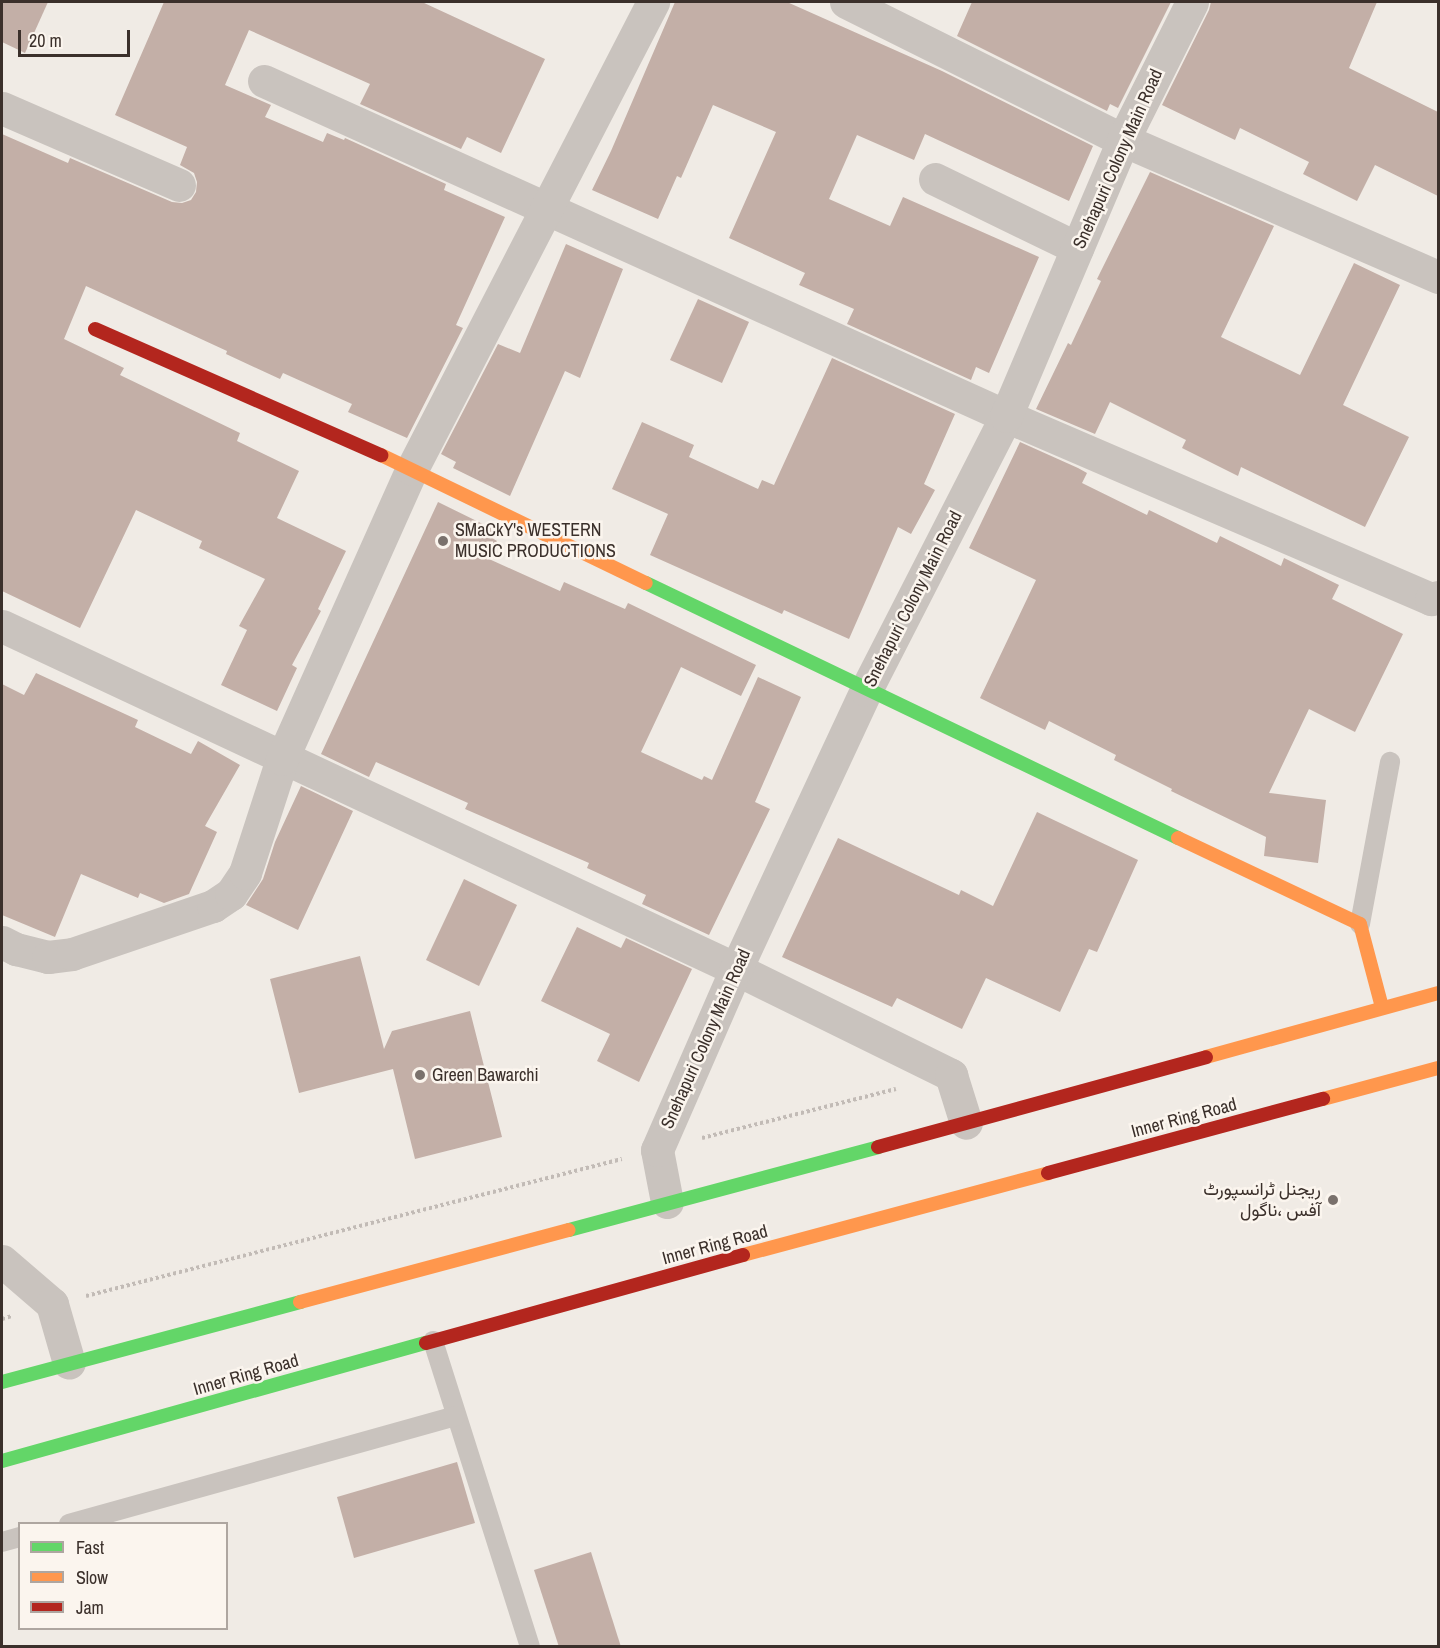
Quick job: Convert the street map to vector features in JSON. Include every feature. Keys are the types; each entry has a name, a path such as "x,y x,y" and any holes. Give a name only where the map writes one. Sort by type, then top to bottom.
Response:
{"main road":[{"path":"95,329 412,469 866,690 1360,924 1382,1007"},
{"path":"2,1382 966,1123 1438,993"},
{"name":"Inner Ring Road","path":"2,1461 433,1341 1438,1068"}],"street":[{"path":"2,942 16,949 48,957 72,954 213,906 231,894 245,873 282,759 412,469 653,2"},
{"path":"846,2 1123,140 1438,277"},
{"name":"Snehapuri Colony Main Road","path":"667,1202 657,1150 736,969 866,690 1006,416 1123,140 1192,2"},
{"path":"264,81 1006,416 1431,599 1438,597"},
{"path":"2,108 179,184"},
{"path":"935,179 1077,248"},
{"path":"2,626 282,759 736,969 951,1075 966,1123"},
{"path":"2,1261 51,1304 69,1363"}],"lane":[{"path":"1360,924 1390,762"},
{"path":"433,1341 530,1647"},
{"path":"76,1522 455,1416"},
{"path":"2,1542 18,1538"}],"path":[{"path":"2,1319 51,1304 951,1075"}],"building":[{"path":"2,2 48,2 25,53 2,42"},
{"path":"164,2 422,2 545,59 501,153 467,137 461,149 360,104 370,84 249,30 225,85 271,105 265,117 323,142 327,133 344,140 345,138 446,184 444,190 505,217 456,325 463,328 407,438 348,412 352,404 283,373 280,379 226,354 227,351 86,286 64,339 124,368 120,375 240,433 237,441 299,471 277,518 346,551 318,609 321,611 292,665 297,668 277,711 221,685 247,630 239,626 265,579 199,548 202,541 136,510 80,628 2,591 2,134 68,163 70,158 172,202 182,203 191,200 196,192 197,182 194,173 180,165 187,147 115,115"},
{"path":"675,2 787,2 942,71 1093,146 1069,201 925,134 914,160 857,135 829,199 890,226 903,197 1039,257 989,373 976,367 971,380 847,324 854,309 799,285 805,273 729,238 776,132 713,105 681,178 677,176 658,219 592,190"},
{"path":"972,2 1171,2 1118,108 1110,104 1107,111 957,36"},
{"path":"1211,2 1377,2 1349,68 1438,112 1438,196 1375,165 1357,201 1303,174 1309,162 1240,128 1235,140 1162,105"},
{"path":"1150,172 1274,226 1221,337 1300,375 1354,263 1400,285 1343,405 1409,437 1365,527 1241,467 1238,476 1182,448 1186,440 1110,402 1095,434 1036,409 1068,343 1071,345 1101,281 1097,279"},
{"path":"566,244 623,269 580,378 565,371 510,496 453,468 456,462 441,454 498,344 520,353"},
{"path":"698,299 749,322 722,383 670,360"},
{"path":"832,358 955,414 924,484 935,490 911,534 898,527 849,639 784,610 782,614 650,555 668,514 612,489 642,422 694,445 689,457 758,489 762,480 774,485"},
{"path":"1020,442 1087,473 1082,483 1147,515 1149,510 1217,543 1220,536 1281,566 1284,558 1339,585 1332,599 1403,634 1355,732 1309,709 1269,793 1326,800 1318,863 1264,856 1266,837 1171,791 1172,789 1114,760 1116,755 1049,721 1045,730 980,698 1036,580 969,548"},
{"path":"438,502 495,530 492,538 497,541 489,559 560,591 564,582 625,609 628,603 756,665 741,696 681,667 641,752 702,780 704,776 712,780 758,677 801,697 755,802 770,809 709,935 642,904 646,895 587,868 589,863 465,809 468,803 376,762 369,777 321,754"},
{"path":"36,673 138,720 135,727 191,754 198,741 240,765 205,826 217,832 189,894 164,903 140,893 138,898 81,874 55,937 2,915 2,684 24,695"},
{"path":"301,786 353,811 298,930 246,905 263,879 275,842"},
{"path":"1037,812 1138,860 1097,952 1089,949 1060,1012 986,978 962,1029 897,998 892,1007 782,957 838,838 959,895 961,890 993,906"},
{"path":"464,879 517,905 479,986 426,960"},
{"path":"577,927 621,948 626,938 692,969 639,1082 597,1061 610,1034 541,1001"},
{"path":"360,956 384,1049 392,1031 470,1011 502,1137 415,1159 393,1069 299,1093 270,979"},
{"path":"457,1462 475,1523 354,1558 337,1497"},
{"path":"591,1552 621,1647 559,1647 534,1570"}],"traffic: fast":[{"path":"646,583 1178,838"},
{"path":"569,1230 878,1147"},
{"path":"2,1382 300,1302"},
{"path":"2,1461 426,1343"}],"traffic: slow":[{"path":"381,455 646,583"},
{"path":"1178,838 1360,924 1382,1007"},
{"path":"1206,1057 1438,993"},
{"path":"1323,1099 1438,1068"},
{"path":"743,1255 1048,1173"},
{"path":"300,1302 569,1230"}],"traffic: jam":[{"path":"95,329 381,455"},
{"path":"878,1147 1206,1057"},
{"path":"1048,1173 1323,1099"},
{"path":"426,1343 743,1255"}],"place":[{"name":"SMaCkY's WESTERN MUSIC PRODUCTIONS","path":"443,541"},
{"name":"Green Bawarchi","path":"420,1075"},
{"name":"ریجنل ٹرانسپورٹ آفس ،ناگول","path":"1333,1200"}]}
